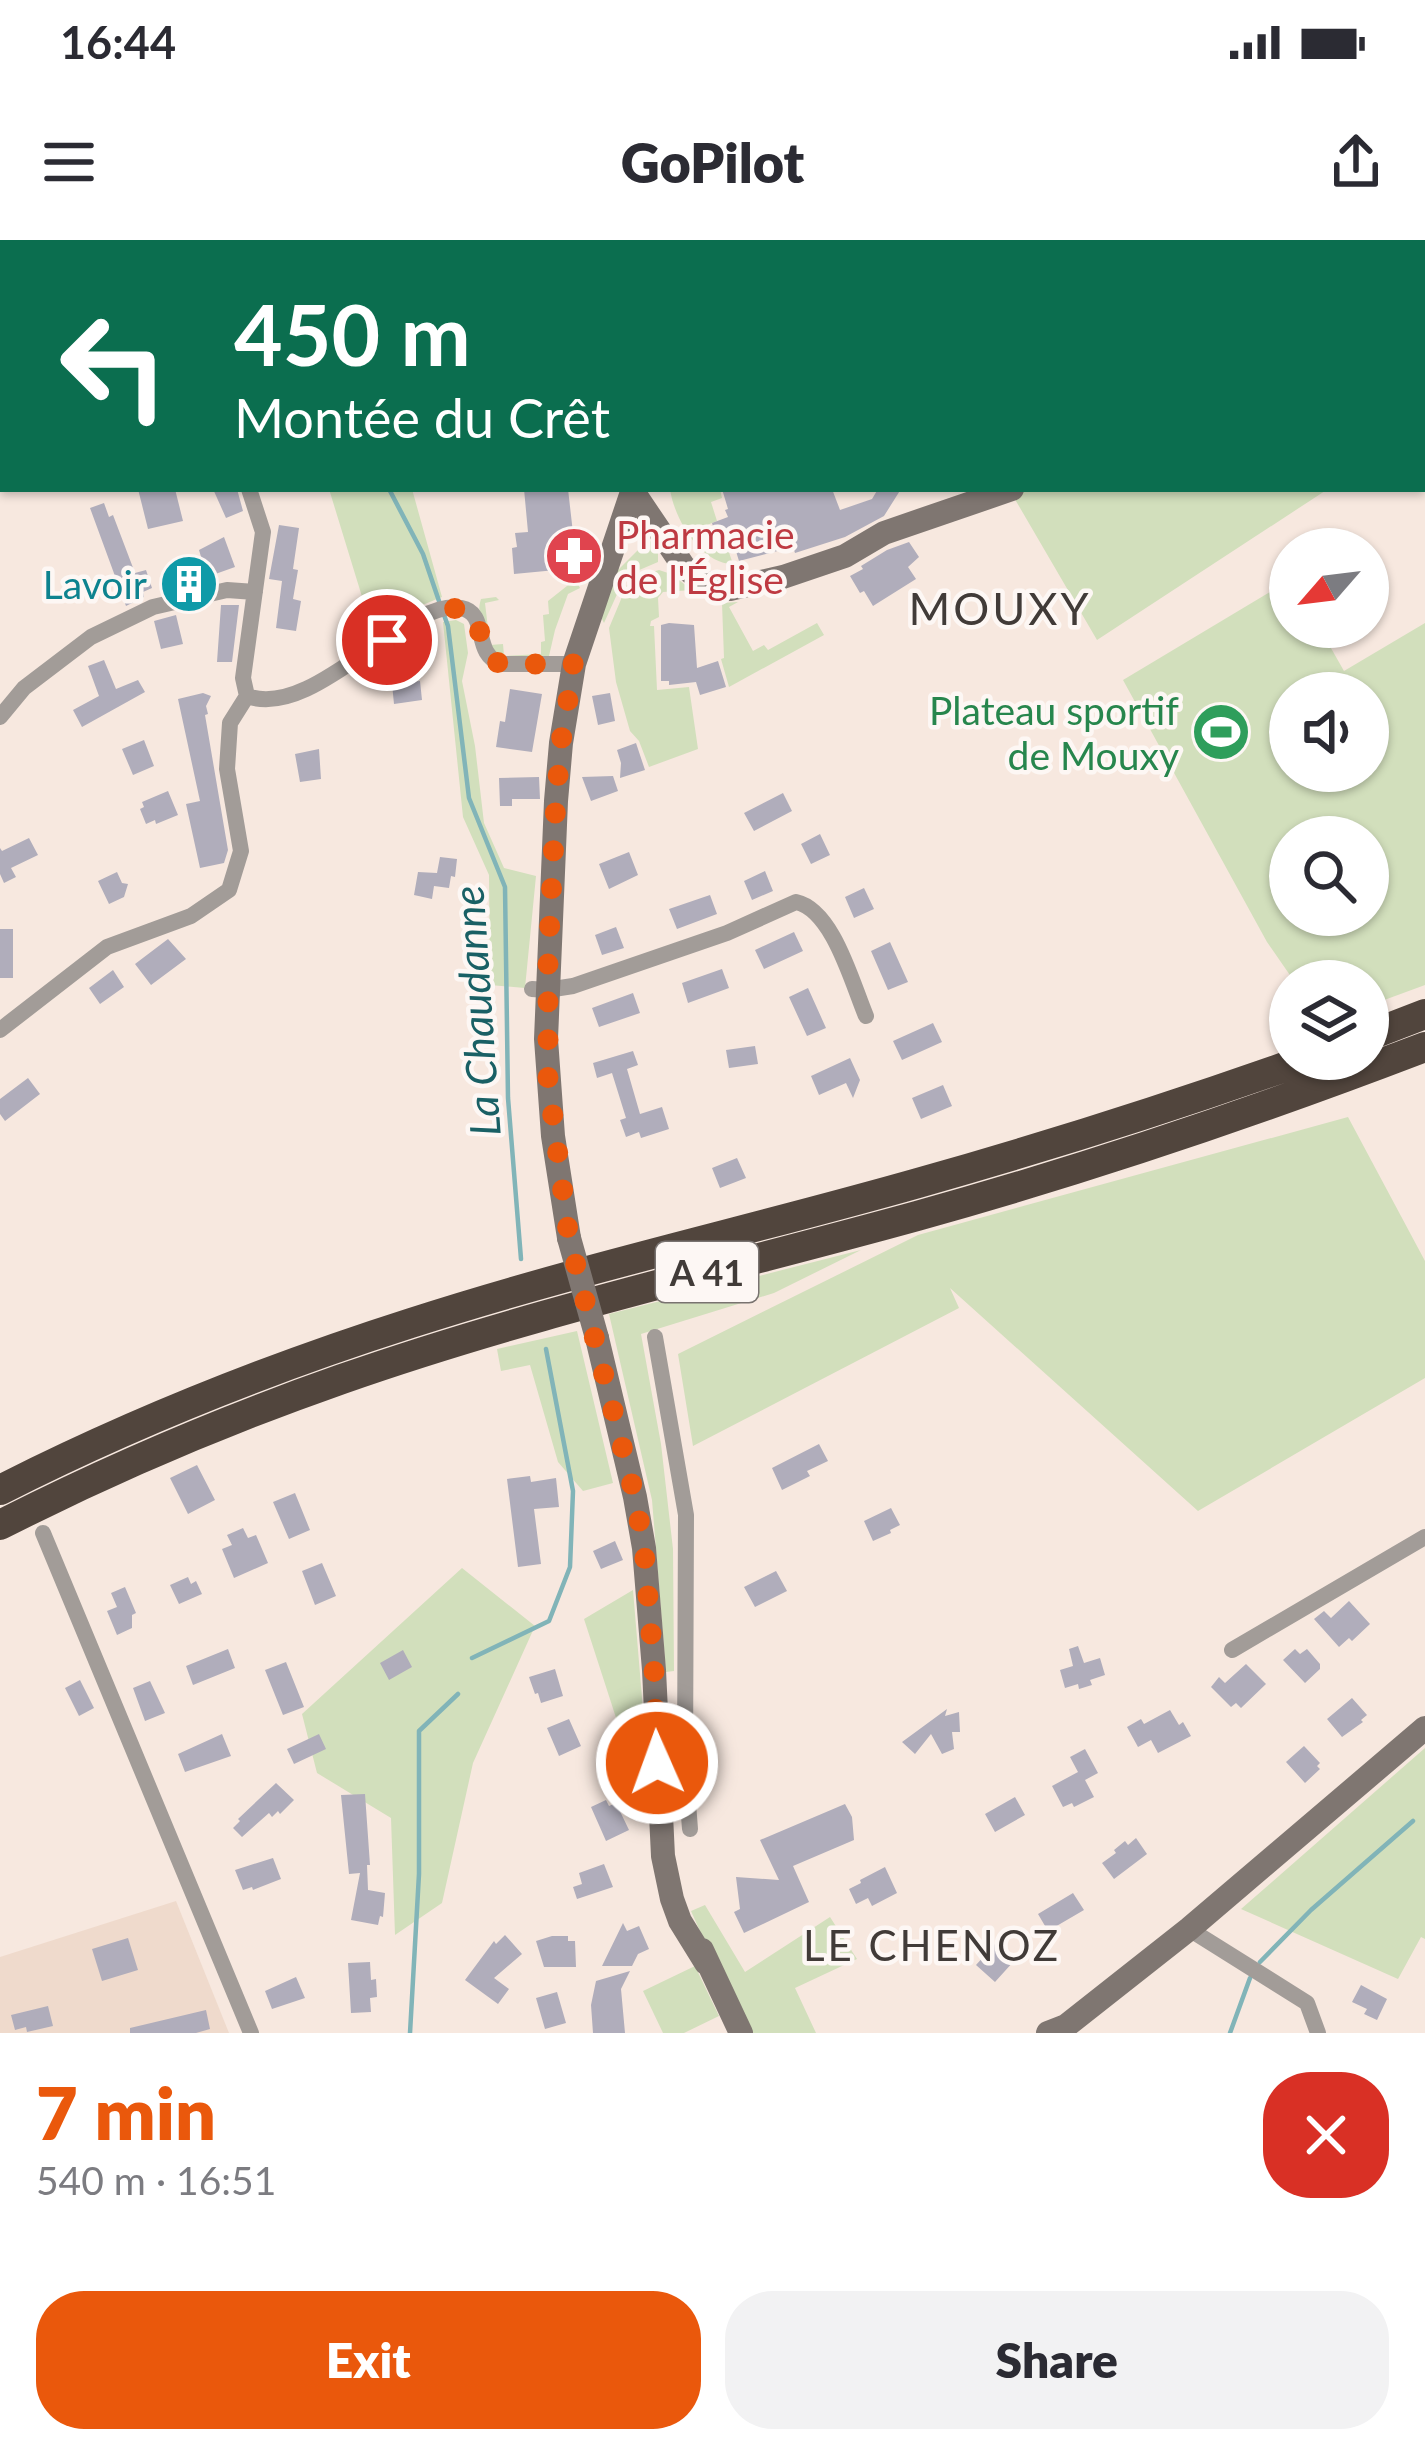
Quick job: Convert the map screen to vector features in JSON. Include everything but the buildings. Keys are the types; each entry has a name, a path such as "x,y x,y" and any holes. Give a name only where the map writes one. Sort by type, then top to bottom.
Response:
{"highway":[{"path":"1389,1028 1425,1014"},
{"name":"A 41","path":"0,1525 191,1437 362,1372 494,1330 1058,1175 1255,1111 1425,1047"},
{"name":"A 41","path":"0,1490 201,1399 412,1322 1026,1152 1269,1072"}],"main road":[{"path":"632,492 574,664 561,742 540,990 569,1238 597,1338 644,1548 663,1856 672,1900 742,2033"},
{"path":"635,492 684,567 707,584 730,589 845,556 884,533 1003,492"},
{"path":"1048,2033 1066,2026 1190,1929 1425,1728"}],"street":[{"path":"0,1030 107,947 190,916 229,890 241,851 227,769 230,723 247,696 243,678 263,532 250,492"},
{"path":"0,718 24,688 91,637 153,608 226,590 255,592"},
{"path":"247,696 260,700 301,692 415,621 448,609 472,614 491,661 574,664"},
{"path":"540,990 572,986 727,934 796,902 808,905 825,920 866,1016"},
{"path":"655,1337 686,1515 685,1765 690,1828"},
{"path":"43,1533 251,2033"},
{"path":"1232,1650 1425,1538"},
{"path":"657,1763 685,1765"},
{"path":"1190,1929 1307,2002 1318,2033"}],"shaded area":[{"path":"176,1901 229,2033 0,2033 0,1957"}],"green space":[{"path":"330,492 413,492 442,597 371,626"},
{"path":"671,492 721,492 722,498 711,502 717,521 707,525 716,537 723,535 733,564 700,548 677,513"},
{"path":"1011,492 1323,492 1097,640"},
{"path":"649,539 658,562 623,581 604,623 601,617 611,577"},
{"path":"659,570 692,590 663,592 658,598 659,617 650,626 654,626 657,690 689,687 698,749 649,767 630,731 616,682 609,628 627,585"},
{"path":"572,582 580,588 568,594 549,656 507,659 492,651 480,617 481,599 499,600 485,603 490,645 503,644 504,656 541,654 548,601"},
{"name":"Plateau sportif de Mouxy","path":"1269,593 1269,648 1331,648 1344,671 1425,623 1425,985 1389,998 1389,960 1279,960 1123,680"},
{"path":"738,602 729,607 753,651 764,645 768,650 817,623 824,635 729,687 721,659 722,603"},
{"path":"443,622 464,624 468,653 462,681 484,823 504,868 536,876 525,988 490,985 489,875 463,817"},
{"path":"1348,1117 1425,1261 1425,1378 1198,1511 950,1288 959,1308 693,1446 678,1354 918,1235"},
{"path":"861,1250 774,1293 641,1334 673,1549 674,1671 666,1672 652,1500 609,1314"},
{"path":"577,1331 613,1483 583,1491 558,1462 530,1365 501,1371 497,1349"},
{"path":"462,1568 535,1626 473,1763 442,1903 395,1935 391,1818 317,1773 302,1714"},
{"path":"633,1590 644,1722 620,1730 584,1619"},
{"path":"1425,1748 1425,1939 1421,1937 1398,1979 1241,1909"},
{"path":"705,1905 745,1972 830,1917 857,1959 795,1988 816,2033 739,2033 742,2025 691,1911"},
{"path":"695,1966 719,2016 684,2033 663,2033 643,1991"}],"waterway":[{"name":"La Chaudanne","path":"391,492 423,554 440,604"},
{"name":"La Chaudanne","path":"444,615 469,798 505,887 508,1098 521,1259"},
{"path":"472,1658 549,1621 570,1567 573,1491 546,1349"},
{"name":"La Chaudanne","path":"410,2033 419,1874 419,1731 458,1694"},
{"path":"1260,1962 1311,1910 1413,1821"},
{"path":"1230,2033 1250,1978"}],"place":[{"name":"Pharmacie de l'Église","path":"574,556"},
{"name":"Lavoir","path":"189,584"},
{"name":"Plateau sportif de Mouxy","path":"1221,732"}],"district":[{"name":"MOUXY","path":"1000,608"},
{"name":"LE CHENOZ","path":"932,1945"}],"route":[{"path":"387,640 435,612 463,608 478,622 491,661 574,664 556,800 548,1079 569,1238 597,1338 644,1548 657,1763"}]}
